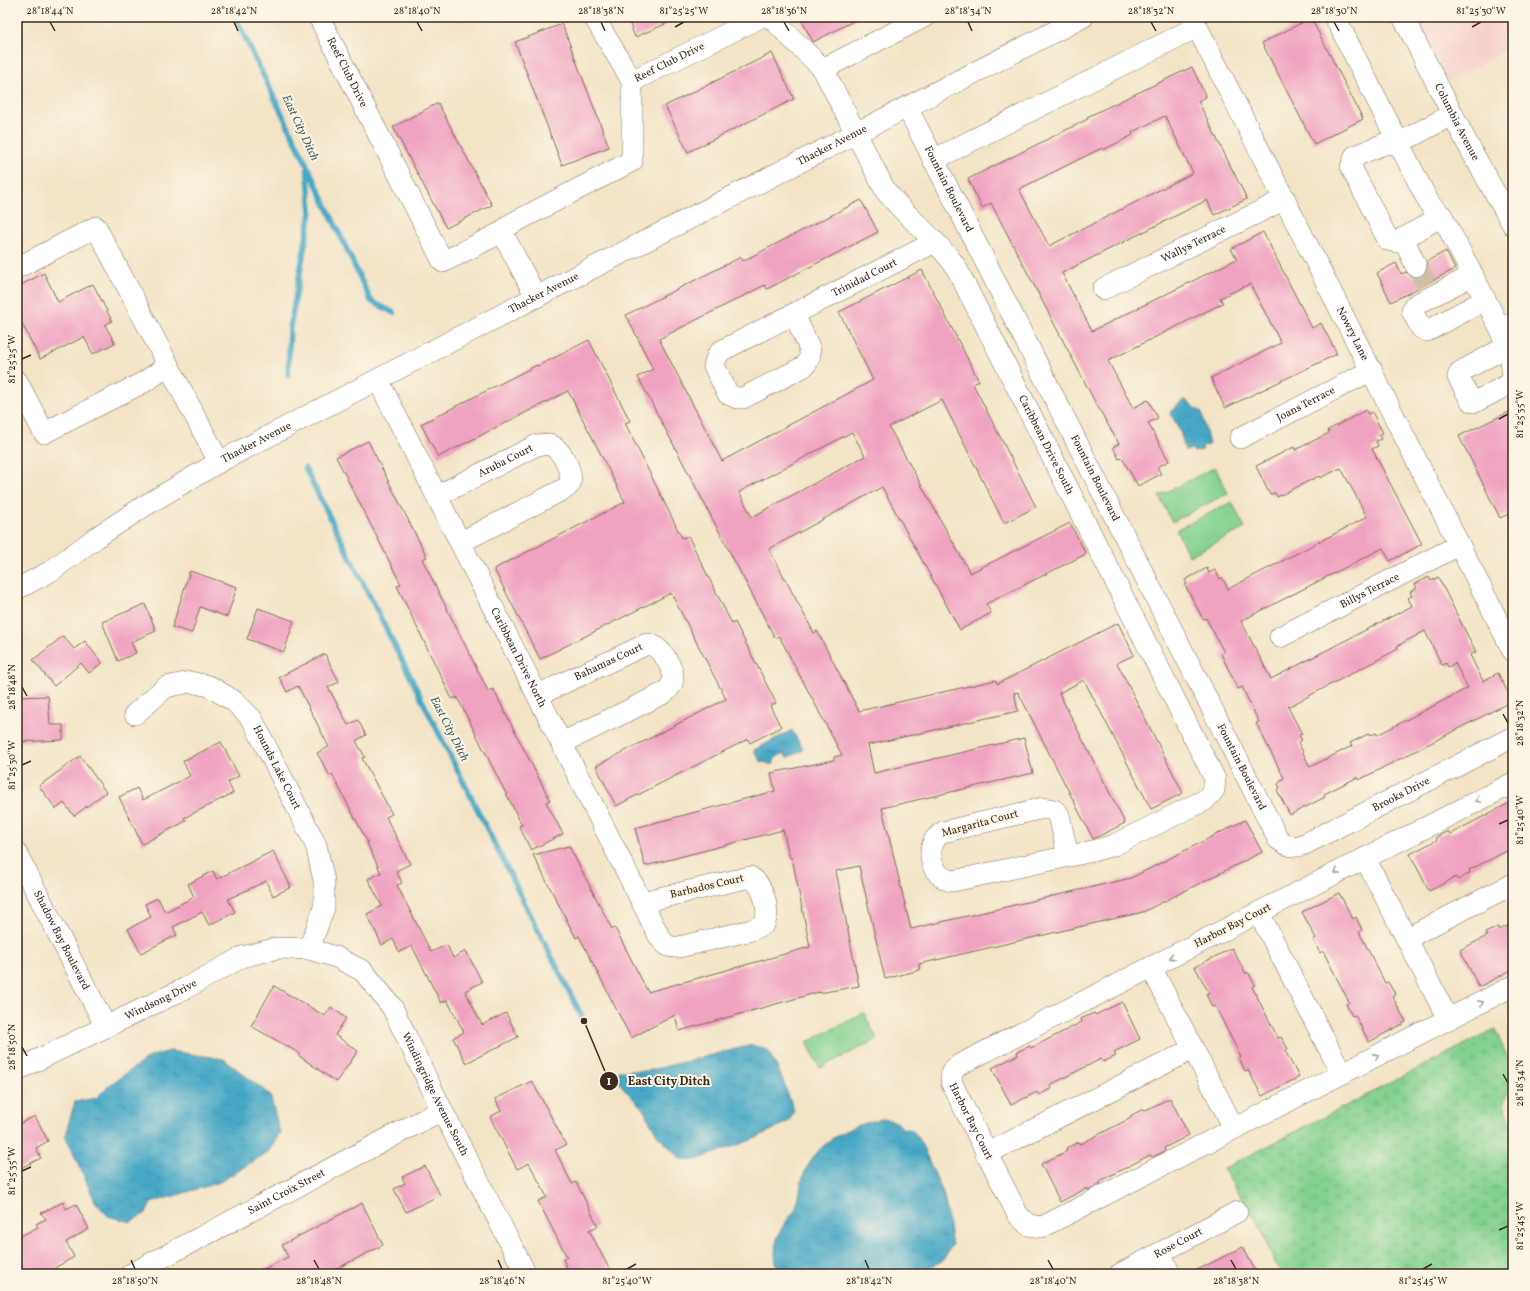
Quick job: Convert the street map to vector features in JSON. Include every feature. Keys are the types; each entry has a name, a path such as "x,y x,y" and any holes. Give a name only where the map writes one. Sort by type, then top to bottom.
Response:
{"street":[{"name":"Reef Club Drive","path":"319,17 444,262 502,232 511,224 632,161 632,81 761,17"},
{"path":"594,17 632,81"},
{"path":"770,17 823,69 855,133"},
{"path":"823,69 924,17"},
{"name":"Thacker Avenue","path":"17,589 51,571 97,537 146,505 219,462 855,133 1083,17"},
{"path":"1335,17 1430,205 1442,216 1485,300 1507,334 1513,376"},
{"name":"Columbia Avenue","path":"1403,17 1512,223"},
{"path":"933,160 1195,22"},
{"name":"Nowry Lane","path":"1195,22 1513,651"},
{"name":"Fountain Boulevard","path":"907,107 1275,835 1288,846"},
{"path":"1442,216 1396,242 1388,240 1351,167 1355,156 1384,144 1399,143 1453,114"},
{"name":"Caribbean Drive South","path":"855,133 885,190 935,242 956,267 1213,772"},
{"name":"Wallys Terrace","path":"1103,289 1285,199"},
{"path":"17,268 96,227 219,462"},
{"path":"502,232 536,298"},
{"path":"1403,238 1426,282"},
{"name":"Trinidad Court","path":"794,314 809,347 810,353 808,363 743,398 732,397 728,394 715,371 714,366 717,356 721,351 935,242"},
{"path":"1426,282 1472,275"},
{"path":"1426,282 1412,311 1420,328 1427,330 1485,300"},
{"path":"1507,334 1460,372 1458,377 1471,401 1475,402 1513,382"},
{"path":"17,381 44,433 144,382 168,366"},
{"name":"Joans Terrace","path":"1240,438 1372,370"},
{"name":"Caribbean Drive North","path":"378,380 659,936"},
{"name":"Aruba Court","path":"437,496 537,445 549,444 559,450 570,472 570,484 566,488 460,542"},
{"name":"Billys Terrace","path":"1280,637 1459,545"},
{"name":"Bahamas Court","path":"538,695 647,644 653,644 661,651 673,673 672,684 664,693 562,743"},
{"name":"Hounds Lake Court","path":"135,714 166,687 190,682 209,686 234,701 252,719 316,845 324,881 324,908 309,949"},
{"name":"Brooks Drive","path":"1288,846 1300,846 1306,844 1513,737"},
{"name":"Margarita Court","path":"1068,856 1058,815 1054,810 1043,808 943,832 933,839 930,845 934,867 937,873 946,880 953,881 1068,856 1094,852 1114,845 1204,800 1214,790 1216,785 1213,772"},
{"name":"Harbor Bay Court","path":"1513,783 959,1065 952,1071 950,1077 952,1088 1018,1214 1028,1225 1042,1227 1513,986"},
{"name":"Shadow Bay Boulevard","path":"17,854 106,1026"},
{"path":"1365,858 1448,1019"},
{"name":"Barbados Court","path":"642,902 744,877 754,879 761,889 767,914 764,924 759,927 673,948 667,946 659,936"},
{"path":"1406,938 1513,884"},
{"path":"1259,913 1342,1074"},
{"name":"Windsong Drive","path":"17,1070 186,988 242,957 278,948 309,949"},
{"name":"Windingridge Avenue South","path":"309,949 336,957 363,971 392,1008 442,1110 526,1274"},
{"path":"1151,967 1234,1128"},
{"path":"986,1154 1193,1049"},
{"name":"Saint Croix Street","path":"131,1274 442,1110"},
{"name":"Rose Court","path":"1120,1274 1152,1262 1237,1212"},
{"path":"1152,1262 1170,1274"}],"shaded area":[{"path":"1415,17 1513,17 1513,47 1448,81"}],"green space":[{"path":"1215,467 1228,493 1172,522 1159,496"},
{"path":"1232,502 1245,528 1189,556 1176,530"},
{"path":"864,1013 877,1039 820,1068 807,1042"},
{"path":"1495,1029 1513,1070 1513,1085 1504,1102 1511,1127 1507,1170 1513,1184 1513,1274 1284,1274 1276,1266 1260,1227 1223,1169"}],"water":[{"path":"1184,399 1202,413 1209,445 1202,447 1202,450 1194,452 1193,449 1185,451 1181,434 1170,412"},
{"path":"792,730 803,750 787,758 784,753 775,758 773,765 760,761 754,750"},
{"path":"752,1045 768,1050 779,1071 794,1112 788,1122 754,1139 696,1160 681,1159 658,1136 643,1109 620,1084 614,1075 619,1071 647,1071"},
{"path":"170,1051 224,1059 270,1095 280,1133 268,1152 220,1182 151,1203 146,1213 130,1222 108,1216 96,1203 65,1135 75,1102 96,1098 111,1084 149,1057"},
{"path":"882,1119 895,1121 903,1128 912,1130 918,1136 944,1195 952,1245 943,1260 919,1274 780,1274 777,1268 775,1255 776,1242 785,1223 795,1210 803,1176 811,1161 818,1151 827,1143 847,1130 858,1125"}],"building":[{"path":"627,17 682,17 635,37"},
{"path":"800,17 861,17 813,42"},
{"path":"1311,18 1363,119 1314,144 1262,43"},
{"path":"562,24 609,147 562,165 515,42"},
{"path":"772,53 794,99 688,152 665,106"},
{"path":"1192,67 1206,97 1198,101 1247,199 1214,215 1207,200 1062,273 1092,331 1237,259 1231,249 1263,232 1312,328 1321,323 1337,354 1225,408 1211,378 1281,343 1250,284 1220,298 1223,303 1108,361 1133,408 1148,400 1158,418 1148,423 1169,461 1157,467 1161,474 1138,486 1122,458 1119,459 1113,447 1119,444 1094,400 991,203 982,208 968,179 1088,119 1087,117","holes":["1165,116 1193,173 1049,246 1019,189 1102,148 1103,150 1133,135 1132,132"]},
{"path":"438,103 492,205 446,228 393,127"},
{"path":"861,200 878,232 767,289 765,285 659,339 722,461 873,380 839,312 922,270 979,381 973,384 1036,507 1004,523 942,400 889,427 970,573 1070,523 1086,554 986,604 991,613 960,630 882,487 769,549 814,633 817,631 859,711 996,680 997,684 1118,623 1134,655 1117,663 1183,793 1151,809 1084,680 1059,693 1125,823 1093,839 1018,692 1014,693 1018,711 868,745 874,773 1024,738 1033,773 882,808 911,929 1131,878 1245,820 1262,852 1143,912 919,964 920,970 885,979 859,866 836,871 859,986 819,992 679,1031 675,1015 631,1038 579,936 576,938 533,855 569,846 612,929 615,928 648,992 810,947 792,858 790,858 783,830 645,866 635,828 775,791 771,773 834,760 834,757 842,755 779,636 775,638 638,377 653,369 626,315 741,257 743,261","holes":["852,432 865,456 752,517 739,492"]},
{"path":"1446,251 1455,269 1391,302 1377,273 1396,263 1401,274 1406,272 1415,278 1421,277 1426,273 1428,267 1427,261"},
{"path":"44,273 58,302 93,284 112,321 105,325 115,343 93,354 84,337 40,359 17,314 17,287"},
{"path":"589,340 630,421 625,423 682,538 688,536 732,624 735,622 776,703 770,706 781,727 750,743 748,739 616,806 596,766 726,699 671,593 540,659 494,569 625,502 568,391 438,457 421,424"},
{"path":"1366,410 1368,414 1372,412 1383,433 1379,435 1381,439 1376,441 1378,446 1372,449 1422,544 1390,561 1383,548 1241,621 1271,679 1412,606 1408,598 1412,596 1410,592 1417,588 1415,584 1429,577 1431,581 1438,577 1476,652 1470,655 1483,681 1498,673 1512,701 1359,780 1358,777 1324,794 1325,797 1290,815 1277,790 1280,788 1278,784 1284,778 1256,723 1259,722 1242,687 1238,689 1221,654 1224,652 1206,618 1203,619 1185,585 1187,584 1185,580 1207,568 1209,573 1215,570 1220,579 1222,577 1228,589 1367,517 1341,468 1320,478 1319,476 1277,497 1275,493 1270,495 1256,466 1294,447 1295,450 1329,433 1328,430","holes":["1425,631 1442,665 1446,663 1448,667 1455,663 1468,688 1377,735 1376,733 1371,735 1370,733 1350,743 1352,746 1310,767 1298,742 1302,740 1299,735 1302,734 1288,707 1398,649 1397,646"]},
{"path":"1513,410 1513,512 1500,518 1459,436"},
{"path":"368,441 427,557 422,559 488,691 493,689 550,800 546,802 563,834 531,850 519,826 522,825 457,697 452,699 397,586 401,584 336,457"},
{"path":"190,571 237,587 227,617 200,607 192,633 172,627"},
{"path":"145,604 156,631 131,642 136,653 118,661 102,622"},
{"path":"258,608 294,621 284,652 247,639"},
{"path":"63,636 74,649 85,641 102,663 89,673 81,663 54,686 33,660"},
{"path":"325,654 339,682 328,687 348,725 358,720 366,735 356,741 365,757 362,758 392,814 386,817 410,864 396,871 402,883 397,885 431,952 447,945 453,958 466,951 482,982 465,991 482,1025 506,1013 518,1037 466,1063 453,1038 464,1032 447,1000 441,1003 412,946 399,952 393,939 382,945 367,914 382,906 368,879 381,873 368,843 332,774 330,776 317,753 329,747 298,686 287,692 279,677"},
{"path":"48,696 50,725 63,725 63,740 17,742 17,697"},
{"path":"221,742 239,776 228,782 233,793 184,818 186,821 142,844 119,797 137,788 143,800 190,776 183,761"},
{"path":"80,756 106,792 74,816 64,803 56,809 39,786"},
{"path":"1513,801 1513,848 1469,870 1470,873 1458,880 1456,877 1429,891 1410,854 1437,840 1436,837 1448,831 1450,834"},
{"path":"273,851 291,887 273,896 266,881 228,899 235,912 209,925 202,912 173,927 177,935 141,953 128,929 151,917 145,904 158,898 165,912 194,897 188,884 213,871 217,879"},
{"path":"1339,893 1353,919 1356,917 1362,930 1359,932 1385,983 1388,982 1395,994 1392,996 1406,1022 1369,1042 1355,1015 1352,1016 1346,1004 1349,1002 1323,951 1320,953 1313,940 1316,938 1302,912"},
{"path":"1513,923 1513,969 1479,987 1460,950 1487,936 1485,933 1498,927 1499,930"},
{"path":"1232,948 1246,974 1248,972 1255,985 1252,987 1278,1038 1281,1037 1288,1049 1285,1051 1299,1077 1262,1096 1248,1070 1245,1071 1239,1058 1241,1057 1215,1006 1212,1007 1206,994 1209,993 1195,967"},
{"path":"274,986 325,1016 331,1007 346,1018 335,1035 358,1051 336,1082 298,1055 299,1053 251,1026"},
{"path":"1122,1002 1140,1039 1114,1052 1116,1056 1103,1062 1101,1059 1050,1085 1052,1088 1039,1095 1037,1092 1011,1105 992,1068 1018,1055 1017,1052 1030,1046 1031,1048 1082,1022 1081,1019 1094,1013 1095,1015"},
{"path":"532,1081 566,1145 555,1150 572,1184 576,1182 598,1226 589,1230 612,1274 570,1274 563,1259 567,1257 538,1201 547,1197 529,1163 517,1169 490,1117 501,1111 495,1099"},
{"path":"1170,1098 1189,1135 1164,1148 1165,1151 1152,1157 1150,1155 1100,1181 1101,1183 1088,1190 1087,1188 1060,1202 1041,1164 1067,1151 1066,1148 1079,1142 1080,1144 1131,1118 1130,1116 1143,1109 1144,1111"},
{"path":"35,1116 48,1141 36,1148 41,1158 17,1170 17,1125"},
{"path":"425,1166 440,1195 406,1212 394,1189 405,1183 402,1177"},
{"path":"63,1202 66,1209 76,1204 89,1229 66,1242 74,1257 44,1274 17,1274 17,1238 38,1227 36,1224 46,1219 41,1213"},
{"path":"362,1203 383,1245 326,1274 254,1274 288,1257 282,1245"},
{"path":"1243,1247 1257,1274 1189,1274"}],"waterway":[{"name":"East City Ditch","path":"235,17 307,165 311,212 290,327 288,375"},
{"path":"309,169 371,301 394,313"},
{"name":"East City Ditch","path":"305,468 584,1021"}],"tunnel":[{"path":"1416,266 1427,284"}],"place":[{"name":"East City Ditch","path":"584,1021"}]}
